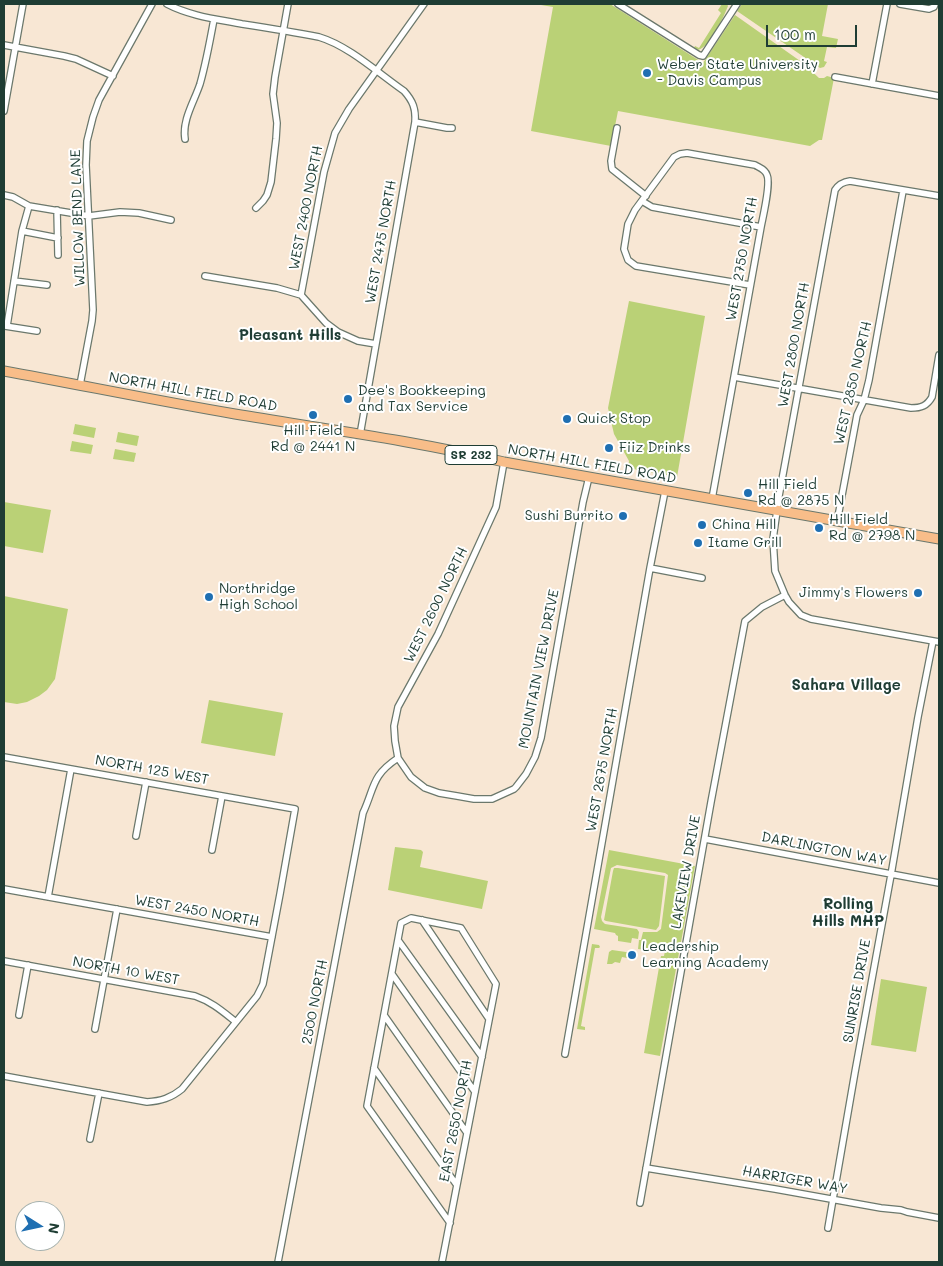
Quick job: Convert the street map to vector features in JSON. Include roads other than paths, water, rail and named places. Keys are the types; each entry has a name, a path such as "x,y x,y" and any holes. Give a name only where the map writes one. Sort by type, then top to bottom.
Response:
{"main road":[{"name":"NORTH HILL FIELD ROAD","path":"4,371 233,414 360,434 504,462 939,539"}],"street":[{"path":"4,111 23,4"},
{"name":"WILLOW BEND LANE","path":"80,385 93,310 86,165 87,141 96,108 152,4"},
{"name":"WEST 2475 NORTH","path":"167,4 195,15 283,30 332,41 404,91 414,106 415,122 360,434"},
{"path":"256,208 267,195 271,182 277,123 273,94 274,77 288,4"},
{"name":"WEST 2400 NORTH","path":"301,295 324,172 336,134 349,109 424,4"},
{"path":"618,4 703,56 737,4"},
{"path":"872,84 887,4"},
{"path":"900,4 930,9 935,4"},
{"path":"185,139 186,121 200,83 214,19"},
{"path":"4,45 76,59 113,76"},
{"path":"835,77 939,96"},
{"path":"415,122 452,128"},
{"path":"617,128 611,161 612,169 646,196"},
{"name":"WEST 2750 NORTH","path":"712,499 761,227 768,182 767,175 763,169 755,165 688,153 674,157 634,210 628,224 624,249 628,260 636,266 750,286"},
{"name":"WEST 2800 NORTH","path":"903,191 850,181 838,185 834,190 777,510 773,539 773,558 775,570 785,595 795,610 801,615 811,619 936,642"},
{"path":"903,191 939,196"},
{"name":"WEST 2850 NORTH","path":"837,522 857,415 864,400 869,380 903,191"},
{"path":"4,195 13,197 29,206 89,216 120,212 139,213 171,220"},
{"path":"642,201 652,207 761,227"},
{"path":"29,206 22,231 5,326 37,330"},
{"path":"57,210 58,255"},
{"path":"22,231 58,238"},
{"path":"205,276 276,288 301,295 326,324 338,332 358,341 376,344"},
{"path":"14,281 47,285"},
{"path":"734,377 919,408 925,406 932,397 939,355"},
{"name":"WEST 2600 NORTH","path":"398,758 394,726 398,707 438,634 496,507 504,462"},
{"name":"MOUNTAIN VIEW DRIVE","path":"398,758 411,777 425,788 439,793 474,799 492,799 514,789 526,774 541,738 589,477"},
{"name":"WEST 2675 NORTH","path":"565,1054 665,491"},
{"path":"650,568 702,578"},
{"name":"LAKEVIEW DRIVE","path":"640,1203 745,621 762,607 785,595"},
{"name":"SUNRISE DRIVE","path":"828,1228 918,716 936,642"},
{"name":"NORTH 125 WEST","path":"4,758 71,768 295,809"},
{"name":"2500 NORTH","path":"278,1262 363,813 377,776 398,758"},
{"path":"48,897 71,768"},
{"path":"136,836 146,782"},
{"path":"212,850 222,796"},
{"name":"WEST 2450 NORTH","path":"4,1076 147,1102 165,1100 182,1089 257,996 263,984 295,809"},
{"name":"DARLINGTON WAY","path":"705,840 939,883"},
{"name":"WEST 2450 NORTH","path":"4,889 272,937"},
{"path":"95,1029 117,909"},
{"path":"450,1222 367,1106 401,923 410,918 422,920 489,1019"},
{"name":"EAST 2650 NORTH","path":"422,920 461,928 496,984 442,1262"},
{"path":"398,940 482,1056"},
{"name":"NORTH 10 WEST","path":"4,961 195,996 214,1005 236,1022"},
{"path":"19,1015 28,966"},
{"path":"392,974 475,1092"},
{"path":"384,1015 467,1133"},
{"path":"374,1068 456,1184"},
{"path":"90,1138 98,1093"},
{"name":"HARRIGER WAY","path":"646,1168 939,1218"}],"place":[{"name":"Weber State University - Davis Campus","path":"647,73"},
{"name":"Dee's Bookkeeping and Tax Service","path":"348,399"},
{"name":"Hill Field Rd @ 2441 N","path":"313,415"},
{"name":"Quick Stop","path":"567,419"},
{"name":"Fiiz Drinks","path":"609,448"},
{"name":"Hill Field Rd @ 2875 N","path":"748,493"},
{"name":"Sushi Burrito","path":"623,516"},
{"name":"China Hill","path":"702,525"},
{"name":"Hill Field Rd @ 2798 N","path":"819,528"},
{"name":"Itame Grill","path":"698,543"},
{"name":"Jimmy's Flowers","path":"918,593"},
{"name":"Northridge High School","path":"209,597"},
{"name":"Leadership Learning Academy","path":"632,955"}],"district":[{"name":"Pleasant Hills","path":"290,335"},
{"name":"Sahara Village","path":"846,685"},
{"name":"Rolling Hills MHP","path":"848,912"}]}
